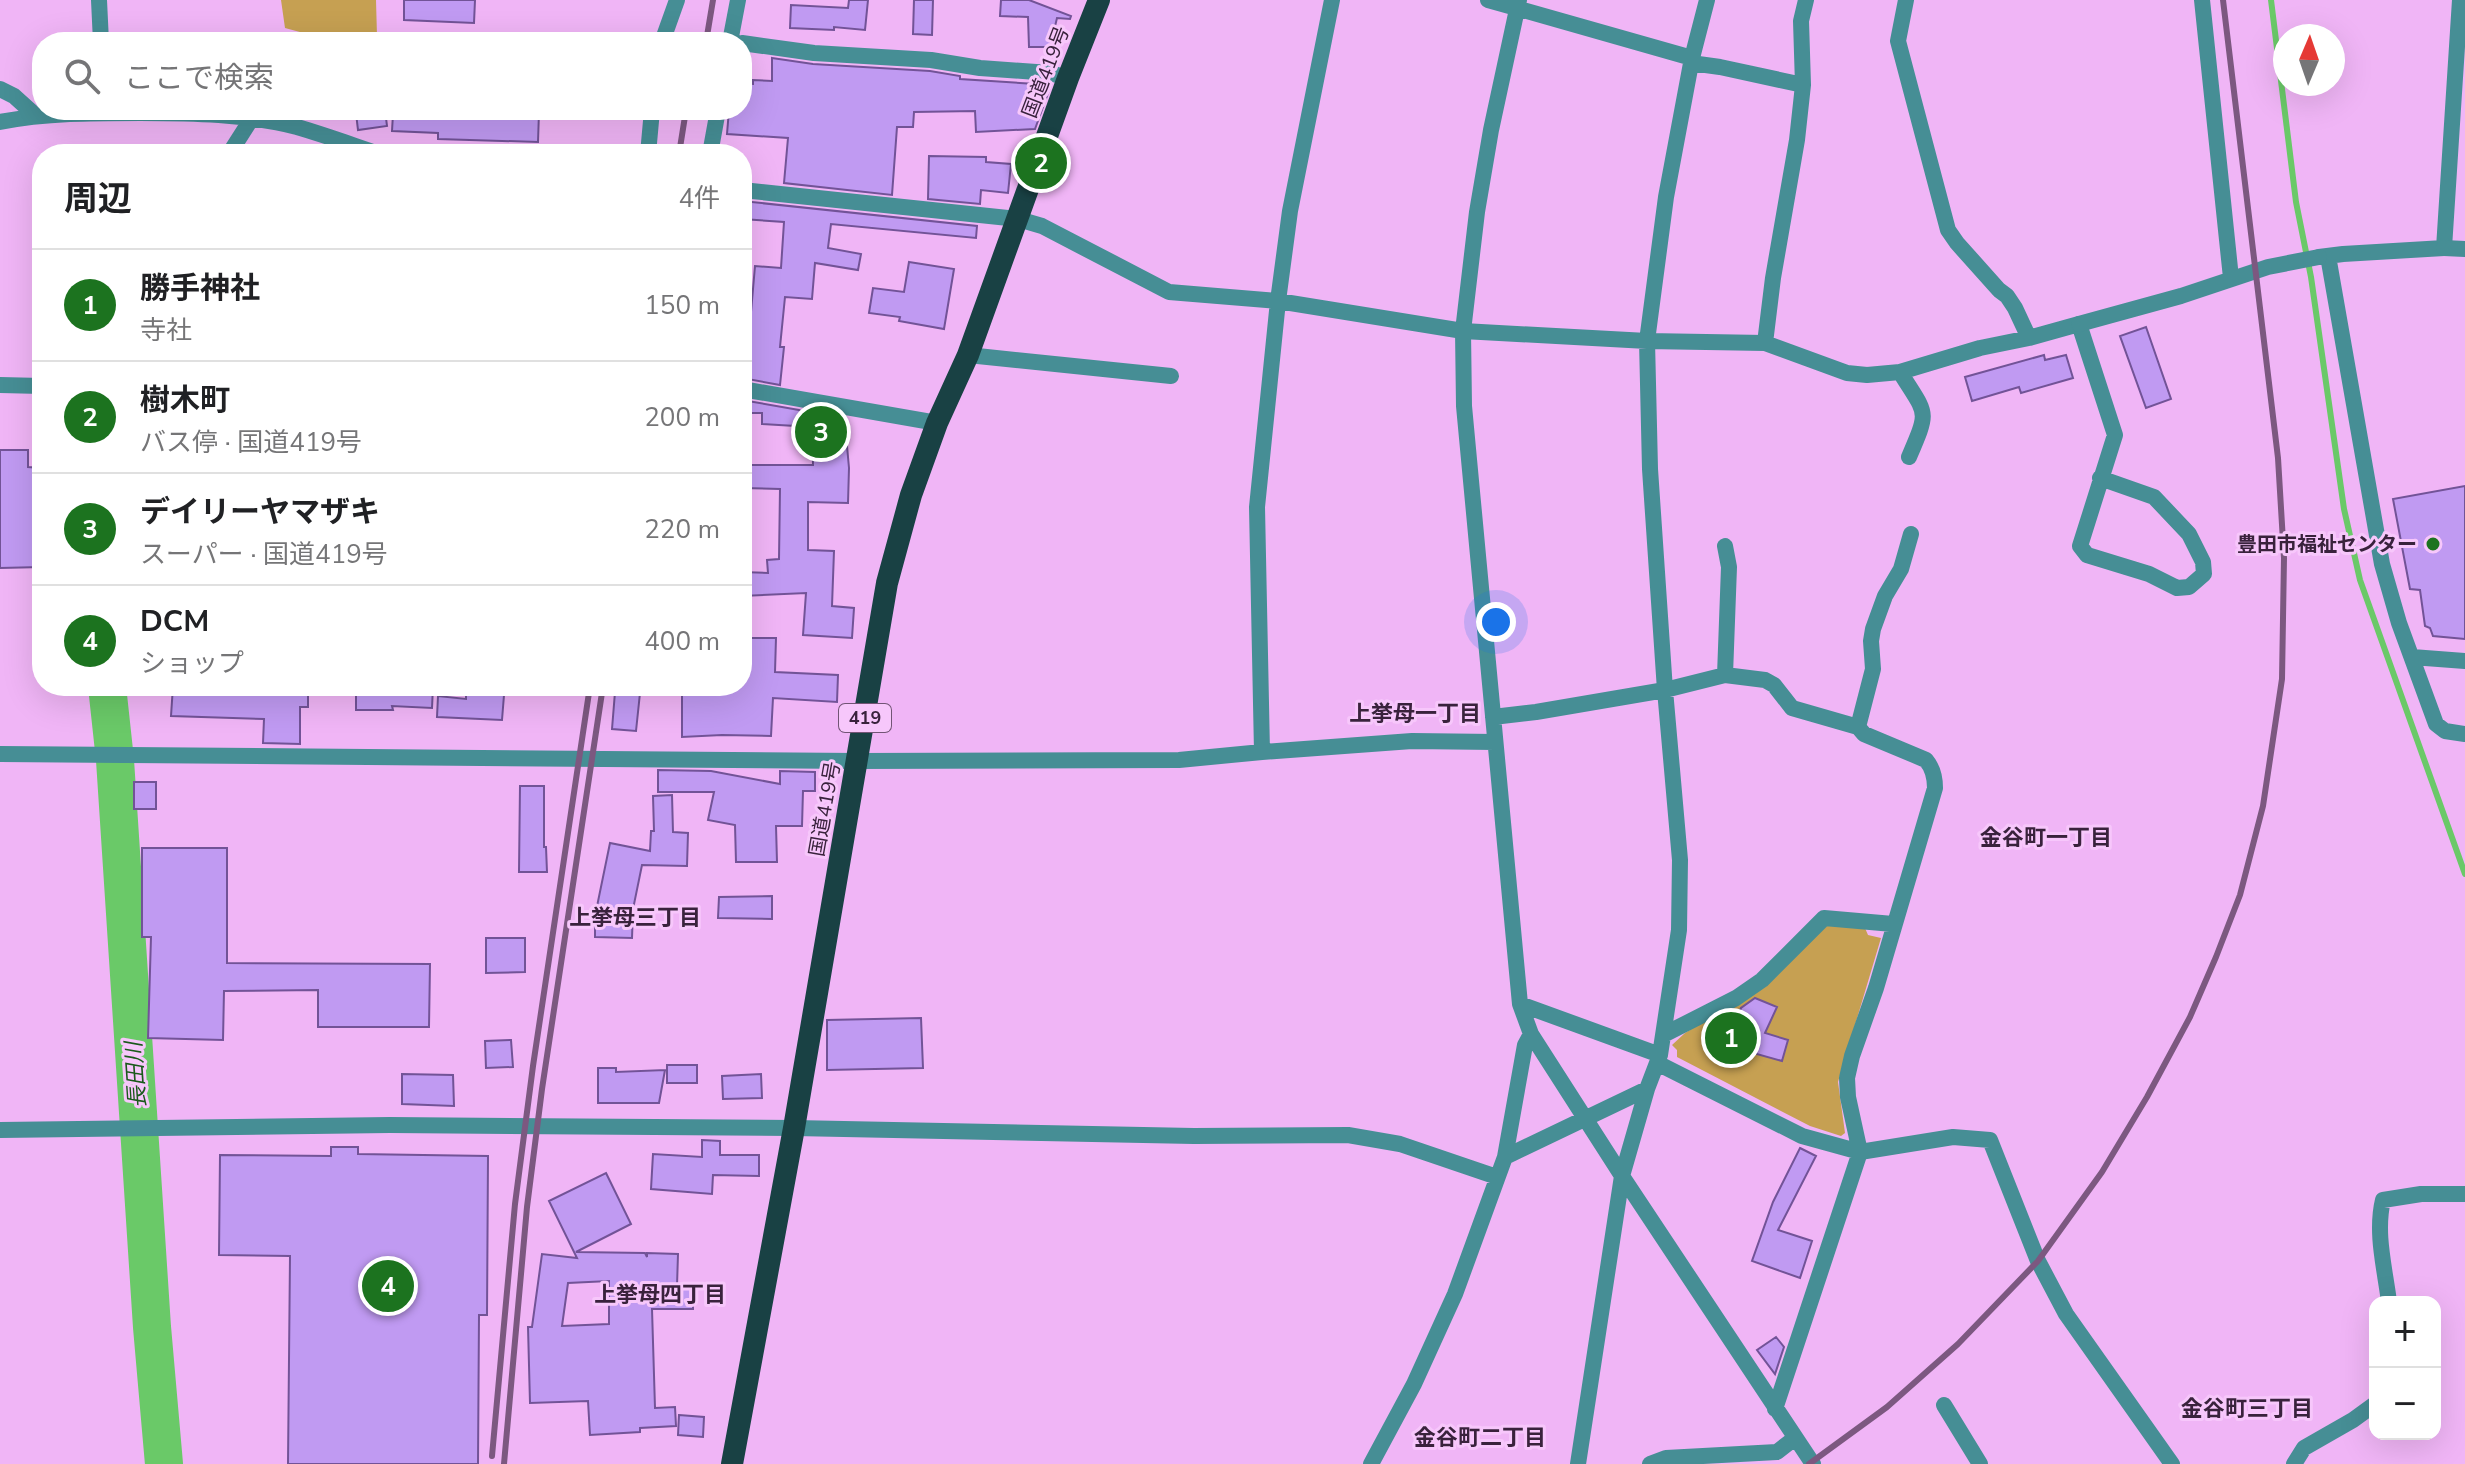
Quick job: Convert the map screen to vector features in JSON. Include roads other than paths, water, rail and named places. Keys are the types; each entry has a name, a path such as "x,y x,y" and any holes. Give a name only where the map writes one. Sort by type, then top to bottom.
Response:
{"highway":[{"name":"国道419号","path":"732,1464 794,1128 887,583 911,495 937,423 968,355 1099,0"}],"street":[{"path":"99,0 101,32"},
{"path":"666,32 677,0"},
{"path":"733,32 738,0"},
{"path":"1262,752 1257,507 1290,211 1332,0"},
{"path":"1488,0 1518,4 1692,60 1803,85"},
{"path":"1578,1464 1622,1176 1665,1034 1679,930 1680,860 1650,469 1647,341 1666,197 1692,60 1707,0"},
{"path":"1765,343 1797,140 1803,85 1801,21 1806,0"},
{"path":"1906,0 1898,41 1948,230 2007,296 2029,338"},
{"path":"2202,0 2231,278"},
{"path":"2444,248 2460,0"},
{"path":"1518,4 1477,212 1463,331 1464,406 1520,1004 1531,1034 1813,1464"},
{"path":"752,44 814,53 931,60 980,68 1050,73 1068,78"},
{"path":"0,89 14,96 32,112"},
{"path":"0,122 32,116"},
{"path":"235,144 251,120"},
{"path":"262,120 297,127 349,144"},
{"path":"649,144 651,120"},
{"path":"712,144 716,120"},
{"path":"752,191 1018,219 1042,226 1169,292 1278,301 1463,331 1647,341 1765,343 1847,373 1867,375 1900,372 1980,348 2029,338 2181,296 2268,267 2323,257 2465,249"},
{"path":"2323,257 2382,564 2399,623 2436,724 2445,731 2465,734"},
{"path":"2079,324 2115,435 2100,478 2080,546 2087,555 2149,574 2177,588 2189,587 2204,574 2203,562 2189,534 2154,497 2100,478"},
{"path":"968,355 1171,376"},
{"path":"1900,372 1924,411 1924,422 1909,457"},
{"path":"0,385 32,386"},
{"path":"752,391 937,423"},
{"path":"1858,727 1873,669 1873,629 1885,596 1901,569 1911,534"},
{"path":"1725,546 1729,567 1725,675"},
{"path":"2412,657 2465,661"},
{"path":"1493,717 1665,690 1725,675 1765,680 1774,685 1792,708 1858,727 1864,734 1926,760 1930,765 1935,782 1847,1078 1860,1152 1775,1409"},
{"path":"0,754 857,761 1179,760 1412,741 1495,742"},
{"path":"1665,1034 1736,998 1762,980 1824,918 1893,924"},
{"path":"1520,1004 1659,1059 1802,1136 1860,1152 1953,1137 1990,1140 2038,1261 2066,1314 2172,1464"},
{"path":"1371,1464 1414,1384 1455,1294 1505,1157 1525,1045 1531,1034"},
{"path":"1505,1157 1647,1089"},
{"path":"0,1130 390,1125 794,1128 1194,1136 1348,1135 1400,1144 1497,1177"},
{"path":"2388,1296 2380,1236 2383,1200 2421,1194 2465,1194"},
{"path":"1944,1405 1980,1464"},
{"path":"2294,1464 2304,1448 2369,1408"},
{"path":"1650,1464 1666,1458 1777,1452 1795,1438"}],"waterway":[{"path":"2271,0 2296,202 2311,277 2344,509 2360,580 2465,874"},
{"name":"長田川","path":"108,696 164,1464"}],"railway":[{"path":"708,32 713,0"},
{"path":"1809,1464 1887,1407 1958,1344 2038,1261 2102,1172 2147,1097 2190,1017 2240,895 2263,806 2282,679 2284,558 2278,458 2223,0"},
{"path":"681,144 684,120"},
{"path":"492,1456 515,1204 588,696"},
{"path":"504,1464 527,1207 601,696"}],"place":[{"name":"樹木町","path":"1041,163"},
{"name":"デイリーヤマザキ","path":"821,432"},
{"name":"豊田市福祉センター","path":"2433,544"},
{"name":"勝手神社","path":"1731,1038"},
{"name":"DCM","path":"388,1286"}],"district":[{"name":"上挙母一丁目","path":"1415,714"},
{"name":"金谷町一丁目","path":"2046,838"},
{"name":"上挙母三丁目","path":"635,918"},
{"name":"上挙母四丁目","path":"660,1295"},
{"name":"金谷町三丁目","path":"2247,1409"},
{"name":"金谷町二丁目","path":"1480,1438"}]}
